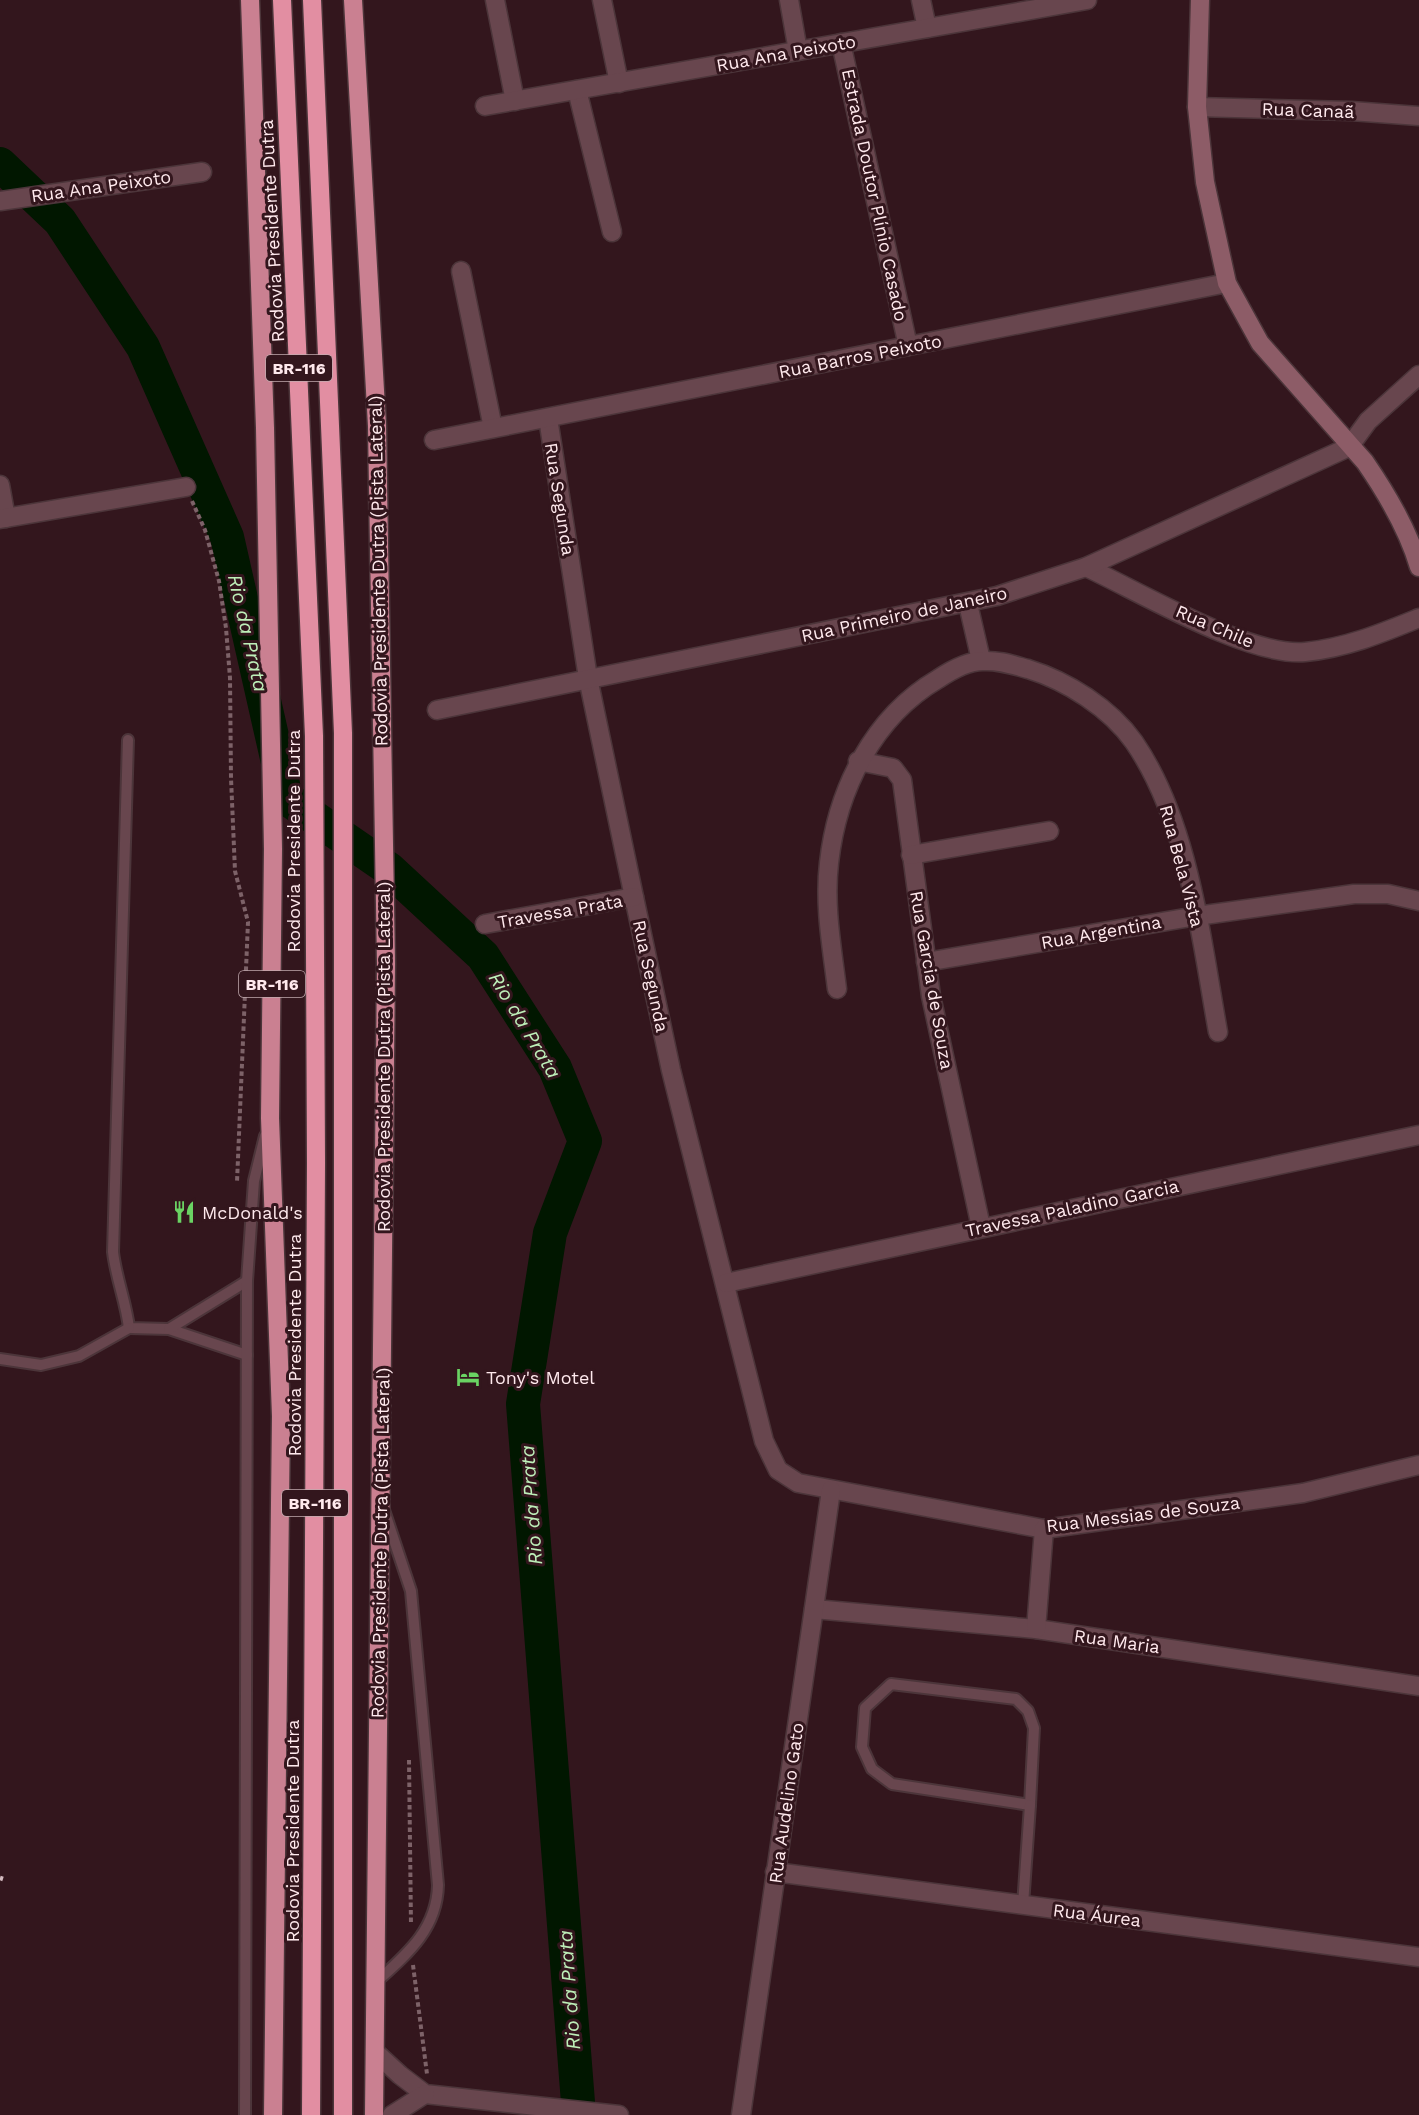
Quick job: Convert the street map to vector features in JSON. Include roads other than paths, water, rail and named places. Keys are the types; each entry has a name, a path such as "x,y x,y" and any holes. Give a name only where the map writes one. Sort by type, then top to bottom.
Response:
{"highway":[{"name":"BR-116","path":"250,0 273,849 270,1118 281,1416 273,2115"},
{"name":"Rodovia Presidente Dutra","path":"282,0 314,736 316,1187 311,2115"},
{"name":"BR-116","path":"312,0 343,733 343,2115"},
{"name":"Rodovia Presidente Dutra (Pista Lateral)","path":"353,0 377,426 386,964 374,2115"}],"main road":[{"path":"1200,0 1197,107 1205,182 1227,283 1260,343 1349,447 1365,462 1394,508 1419,567"}],"street":[{"path":"495,0 515,101"},
{"path":"602,0 619,82"},
{"path":"789,0 798,51"},
{"path":"921,0 927,28"},
{"name":"Rua Ana Peixoto","path":"485,106 1087,0"},
{"name":"Estrada Doutor Plínio Casado","path":"842,43 908,346"},
{"path":"576,90 612,232"},
{"name":"Rua Canaã","path":"1197,107 1419,116"},
{"name":"Rua Ana Peixoto","path":"5,200 202,172"},
{"path":"461,271 493,428"},
{"name":"Rua Barros Peixoto","path":"434,440 1227,283"},
{"path":"1349,447 1368,421 1419,375"},
{"name":"Rua Segunda","path":"548,418 588,678 634,897 671,1070 769,1455 778,1470 789,1480 831,1490"},
{"name":"Rua Primeiro de Janeiro","path":"437,710 588,678 968,604 1086,567 1349,447"},
{"path":"0,485 3,519 186,487"},
{"name":"Rua Chile","path":"1086,567 1247,643 1288,652 1316,650 1359,641 1419,618"},
{"path":"968,604 981,660"},
{"name":"Rua Bela Vista","path":"837,989 828,900 829,863 836,826 858,761 896,710 925,686 951,671 981,660 1003,662 1047,675 1076,690 1106,712 1133,741 1160,788 1176,831 1197,916 1218,1032"},
{"name":"Rua Garcia de Souza","path":"858,761 893,768 902,780 926,962 981,1227"},
{"path":"911,855 1049,831"},
{"name":"Rua Argentina","path":"926,962 1197,916 1353,894 1388,894 1419,901"},
{"name":"Travessa Prata","path":"485,924 634,897"},
{"name":"Travessa Paladino Garcia","path":"726,1283 1419,1135"},
{"name":"Rua Messias de Souza","path":"831,1490 1044,1529 1303,1493 1419,1465"},
{"name":"Rua Audelino Gato","path":"741,2115 831,1490"},
{"path":"1036,1629 1044,1529"},
{"name":"Rua Maria","path":"814,1609 1036,1629 1419,1686"},
{"name":"Rua Áurea","path":"775,1872 1419,1957"},
{"path":"375,2052 425,2094 610,2114"},
{"path":"392,2115 425,2094"}],"lane":[{"path":"128,740 113,1252 129,1328"},
{"path":"245,2115 247,1281 254,1181 270,1118"},
{"path":"168,1329 247,1281"},
{"path":"0,1359 41,1365 79,1356 129,1328 168,1329 247,1355"},
{"path":"374,1984 423,1934 438,1906 411,1591 381,1500"},
{"path":"1023,1905 1030,1805 1034,1728 1028,1711 1016,1699 891,1684 866,1708 862,1747 872,1769 892,1784 1030,1805"}],"waterway":[{"name":"Rio da Prata","path":"0,164 60,221 143,347 227,537 286,798 389,869 483,956 555,1068 585,1141 550,1233 523,1404 579,2115"}],"place":[{"name":"McDonald's","path":"184,1212"},
{"name":"Tony's Motel","path":"468,1377"}]}
